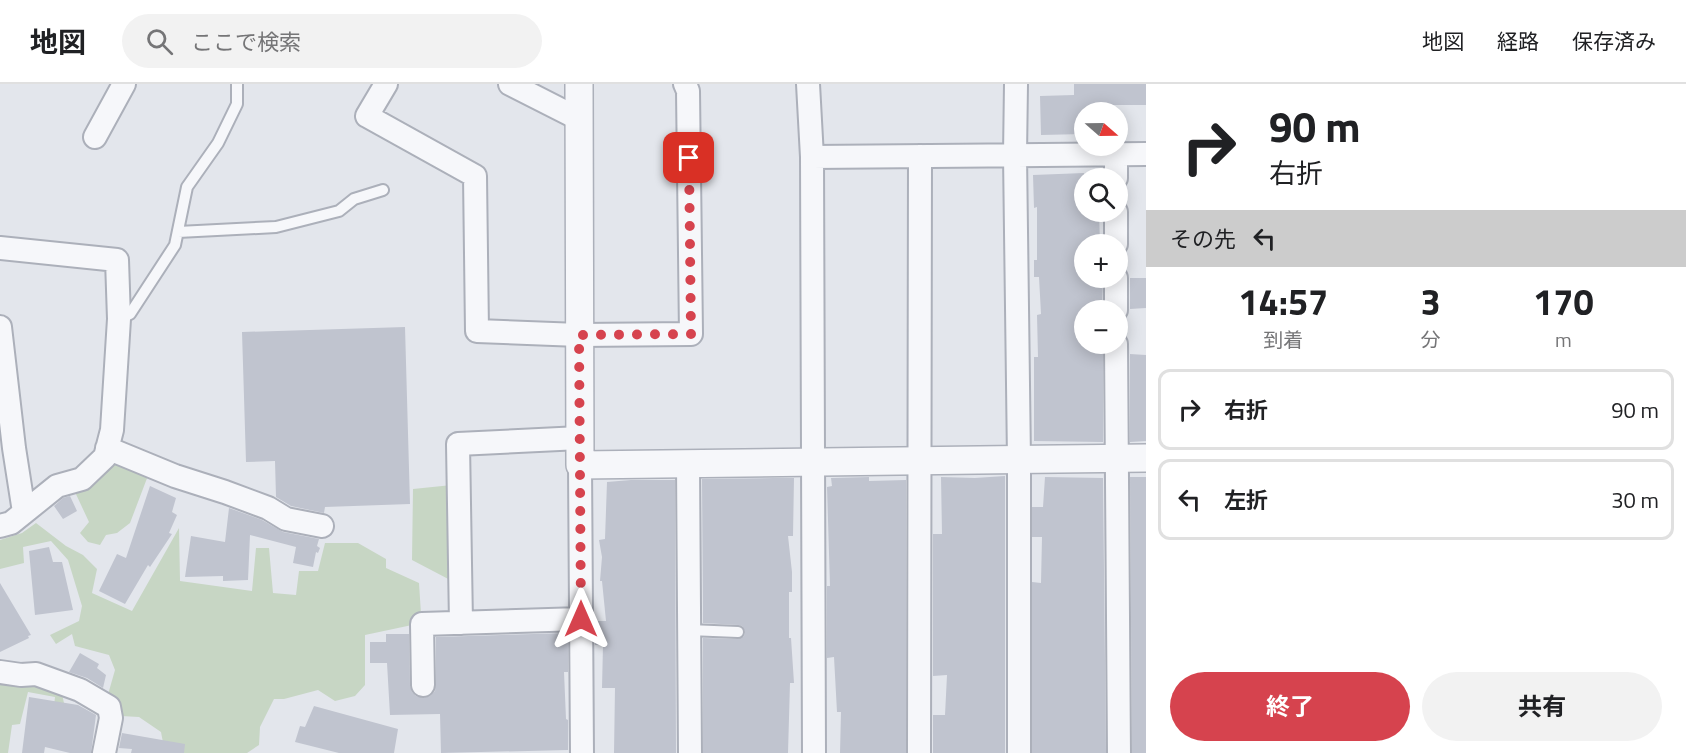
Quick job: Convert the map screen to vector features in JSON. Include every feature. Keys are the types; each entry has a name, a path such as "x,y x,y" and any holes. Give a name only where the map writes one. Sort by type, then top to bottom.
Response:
{"street":[{"path":"95,137 124,84"},
{"path":"386,84 367,116 475,176 477,331 579,335 691,334 688,91 686,84"},
{"path":"510,84 579,119"},
{"path":"579,84 582,753"},
{"path":"808,84 812,157 814,753"},
{"path":"1016,84 1019,753"},
{"path":"1128,155 1146,154"},
{"path":"812,157 1074,155"},
{"path":"919,753 920,156"},
{"path":"0,248 117,260 118,319 112,430 105,457 82,479 57,486 11,523 0,526"},
{"path":"0,327 24,512"},
{"path":"1116,354 1119,753"},
{"path":"461,623 458,444 579,438"},
{"path":"107,448 175,476 268,508 286,519 322,526"},
{"path":"580,465 1146,458"},
{"path":"688,464 690,753"},
{"path":"424,692 423,624 581,619"},
{"path":"0,672 21,675 36,674 80,690 109,707 111,718 104,753"}],"lane":[{"path":"118,319 130,314 175,245 187,187 218,143 237,104 237,84"},
{"path":"178,232 291,224 339,211 354,200 383,190"},
{"path":"689,630 738,632"}],"green space":[{"path":"113,458 149,473 130,523 117,533 106,535 100,545 88,542 80,533 89,522 75,492 99,481"},
{"path":"452,485 454,582 412,560 413,489"},
{"path":"36,523 66,546 83,555 97,569 92,593 132,611 179,528 180,581 252,591 256,548 269,548 273,593 296,595 299,571 318,571 325,543 358,543 386,559 386,568 419,583 421,614 412,625 365,635 365,685 355,696 335,701 318,690 284,699 274,699 260,727 259,745 247,753 165,753 161,732 139,717 121,716 107,698 115,670 109,655 75,646 72,634 56,644 50,635 79,621 82,606 68,560 51,541 23,547 24,563 0,569 0,540 22,533"},
{"path":"0,681 39,682 61,689 65,708 53,716 55,697 28,692 20,724 12,725 8,753 0,753"}],"building":[{"path":"1074,84 1146,84 1146,105 1128,105 1128,102 1074,102 1074,134 1041,135 1040,96 1074,95"},
{"path":"1074,173 1074,222 1099,222 1100,234 1074,234 1074,288 1103,288 1102,300 1074,300 1074,354 1103,354 1103,442 1034,441 1034,357 1038,357 1037,315 1041,314 1039,277 1034,277 1034,260 1037,260 1037,207 1034,208 1033,175"},
{"path":"1130,278 1146,278 1146,308 1130,309"},
{"path":"405,327 410,504 325,507 324,513 291,506 276,497 275,461 246,462 242,332"},
{"path":"1130,354 1146,355 1146,441 1130,442"},
{"path":"1005,476 1005,753 933,753 933,715 945,715 947,675 933,676 933,534 942,534 941,477"},
{"path":"869,477 869,481 906,480 906,753 840,753 841,712 837,712 834,657 827,658 827,586 830,586 827,487 832,486 831,478"},
{"path":"1045,477 1103,478 1106,753 1032,753 1032,582 1041,583 1042,537 1032,537 1032,507 1043,507"},
{"path":"1130,477 1146,477 1146,753 1132,753"},
{"path":"794,478 793,536 788,536 792,572 792,592 789,592 789,638 791,638 794,683 790,683 788,753 703,753 703,638 738,639 744,636 745,632 739,625 703,623 702,479"},
{"path":"675,480 676,753 614,753 615,688 602,688 603,645 595,645 595,621 606,621 602,581 600,581 602,557 599,540 605,539 607,482"},
{"path":"150,486 176,498 172,512 177,515 169,533 172,534 150,567 148,565 125,604 99,591 117,554 126,558"},
{"path":"70,496 77,511 63,519 54,506 63,498"},
{"path":"229,508 262,520 283,532 319,539 317,546 320,548 318,553 316,552 313,567 293,563 296,547 250,535 248,580 223,581 223,576 185,577 191,536 225,542"},
{"path":"49,547 53,562 62,562 73,610 35,615 29,551"},
{"path":"0,583 31,635 0,652"},
{"path":"568,633 568,672 564,672 568,750 441,753 440,714 390,715 387,663 370,663 370,642 386,642 386,634 409,634 410,686 416,696 424,698 435,691 436,637"},
{"path":"80,653 99,664 97,668 106,675 103,688 87,678 69,672"},
{"path":"29,697 78,705 96,715 91,753 70,753 45,747 44,753 22,753"},
{"path":"314,706 398,729 394,753 339,753 295,742 300,726 305,727"},
{"path":"122,733 185,744 184,753 131,753 132,749 119,748"}],"route":[{"path":"581,619 579,335 691,334 689,158"}]}
